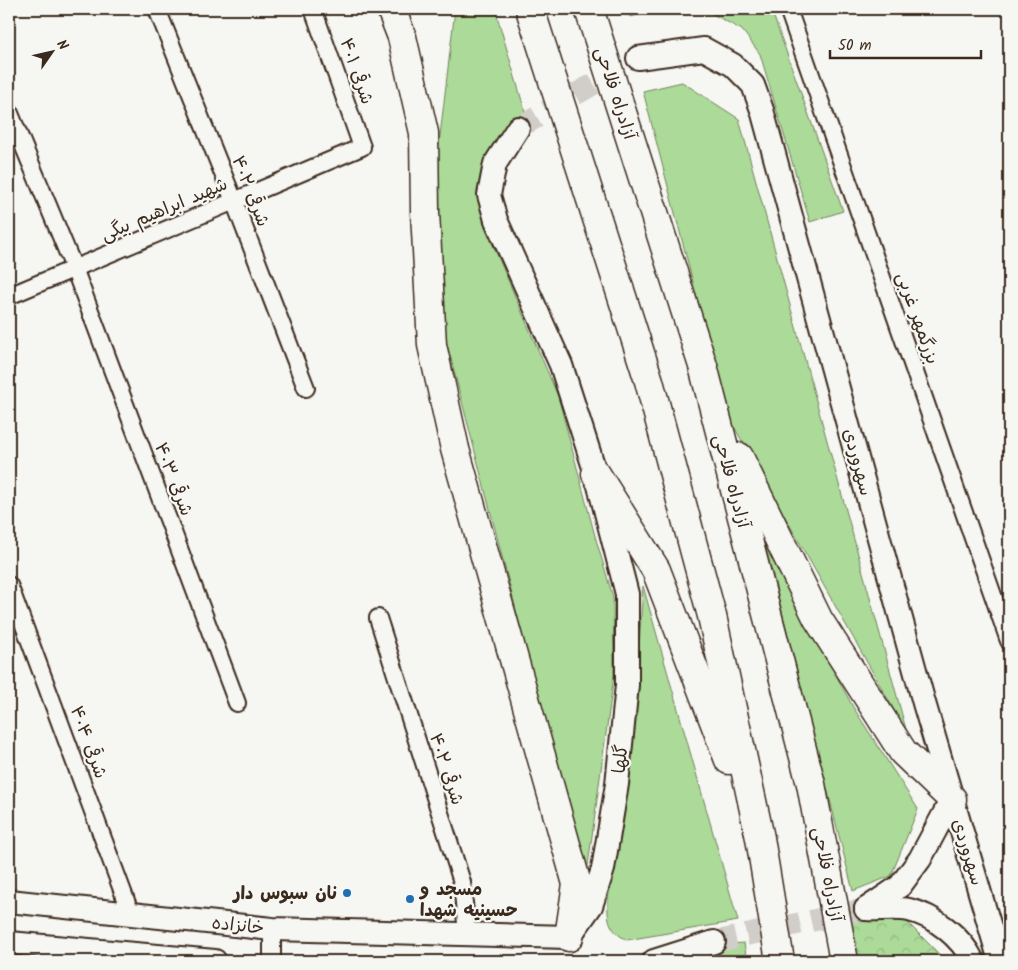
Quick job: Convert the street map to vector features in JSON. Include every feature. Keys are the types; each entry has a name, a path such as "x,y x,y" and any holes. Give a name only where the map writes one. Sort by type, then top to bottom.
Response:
{"highway":[{"path":"391,9 402,37 424,133 425,212 432,345 456,450 577,884 569,937"},
{"path":"530,9 652,391 712,616 760,838 780,961"},
{"name":"آزادراه فلاحی","path":"589,9 703,366 811,784 844,961"},
{"path":"711,398 778,540 818,619 903,752 952,799"},
{"path":"596,474 656,570 760,838"}],"main road":[{"name":"سهروردی","path":"638,58 704,49 733,65 753,85 762,110 924,703 1000,961"},
{"name":"گلها","path":"518,128 495,164 489,195 496,220 562,365 596,474 627,594 627,685 617,784 604,870 591,906 569,937"},
{"path":"952,799 920,859 900,886 866,909 908,910 938,922 967,949 973,961"},
{"name":"خانزاده","path":"9,900 272,929 468,934"},
{"path":"468,934 569,937"},
{"path":"654,961 714,942"},
{"path":"9,943 216,961"}],"street":[{"name":"۴۰۲ شرقی","path":"157,9 306,388"},
{"name":"۴۰۱ شرقی","path":"314,9 362,146"},
{"name":"بزرگمهر غربی","path":"788,9 1009,641"},
{"name":"۴۰۳ شرقی","path":"9,111 74,268 237,703"},
{"name":"شهید ابراهیم بیگی","path":"9,296 362,146"},
{"name":"۴۰۴ شرقی","path":"9,585 131,914"},
{"name":"۴۰۲ شرقی","path":"378,618 462,882 468,934"},
{"path":"272,929 272,961"}],"green space":[{"path":"455,9 495,9 527,118 497,155 490,169 483,222 558,396 613,597 614,675 586,880 446,340 434,186"},
{"path":"628,9 663,9 630,17"},
{"path":"689,9 771,9 843,211 810,222 760,54 742,30 709,12"},
{"path":"682,82 739,119 907,733 728,416 643,91"},
{"path":"764,540 853,707 918,809 891,876 853,891"},
{"path":"643,586 738,921 627,940 616,933 610,924 608,900 635,709"},
{"path":"905,920 946,961 857,961 849,921"},
{"path":"744,943 747,961 672,961 712,945"}],"tunnel":[{"path":"518,128 638,58"},
{"path":"714,942 866,909"}],"place":[{"name":"نان سبوس دار","path":"347,893"},
{"name":"مسجد و حسینیه شهدا","path":"410,899"}]}
